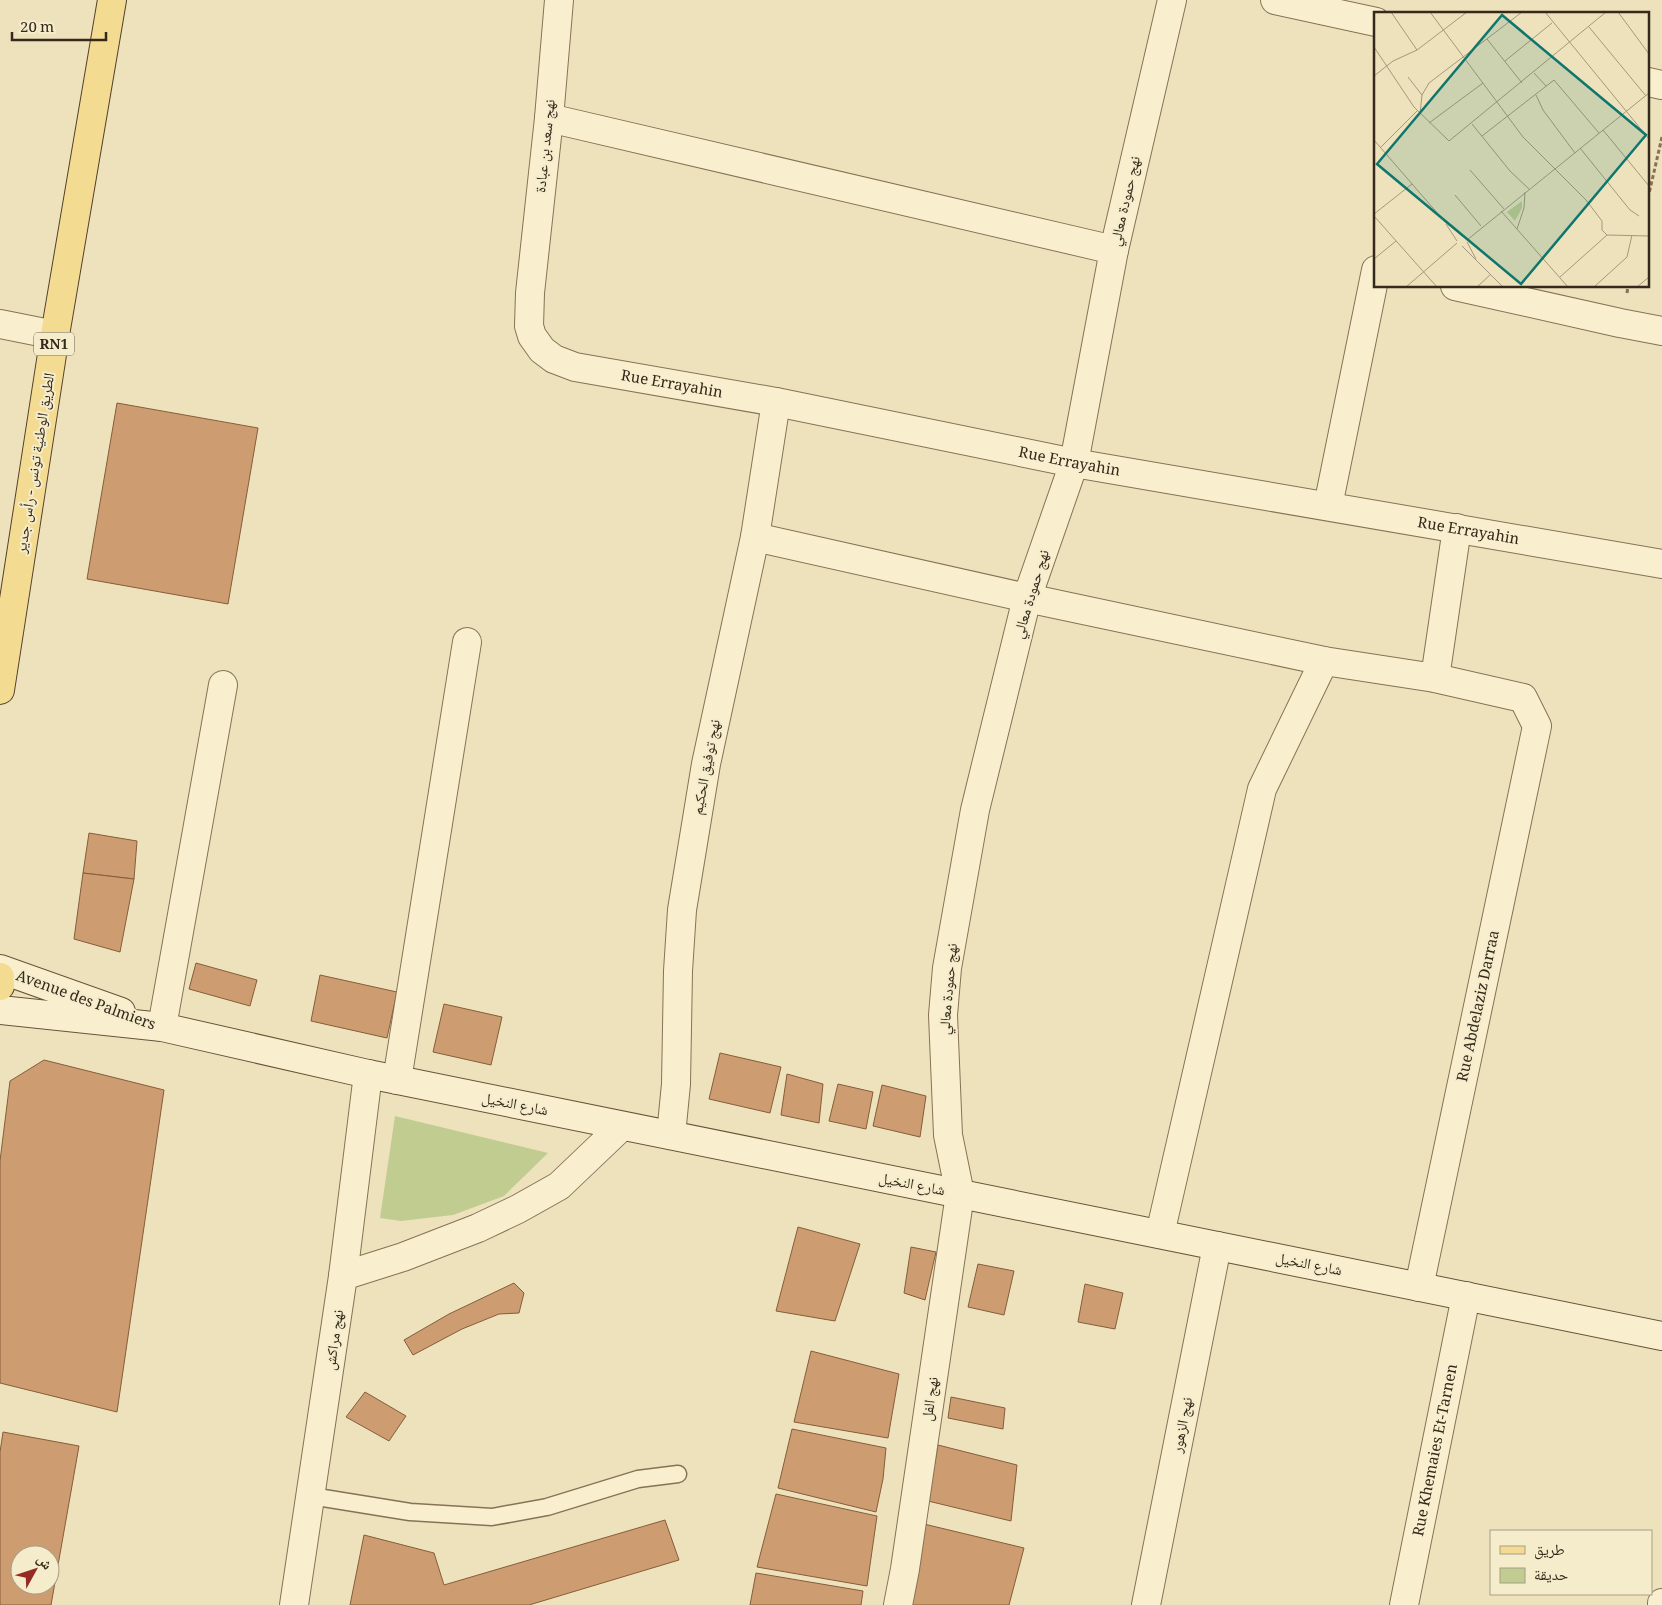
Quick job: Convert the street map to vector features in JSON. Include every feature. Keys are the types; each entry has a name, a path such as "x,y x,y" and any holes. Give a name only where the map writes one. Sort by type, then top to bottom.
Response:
{"main road":[{"name":"الطريق الوطنية تونس - رأس جدير","path":"0,690 55,334 112,0"},
{"path":"0,977 0,986"}],"street":[{"name":"نهج حمودة معالي","path":"960,1194 948,1135 943,1016 947,968 975,810 1027,598 1074,462 1114,250 1172,0"},
{"path":"1275,0 1374,22"},
{"name":"نهج سعد بن عبادة","path":"530,293 562,3"},
{"path":"549,118 1114,250"},
{"path":"1328,506 1374,280"},
{"path":"1464,288 1620,323 1662,330"},
{"name":"Rue Errayahin","path":"530,293 529,326 532,336 542,350 554,358 575,367 776,402 1074,462 1662,564"},
{"path":"0,324 55,334"},
{"name":"نهج توفيق الحكيم","path":"671,1136 676,1084 678,971 682,910 706,764 755,537 776,402"},
{"path":"755,537 1027,598 1324,661 1435,678 1457,528"},
{"path":"397,1080 467,642"},
{"path":"1160,1234 1262,789 1324,661"},
{"name":"Rue Abdelaziz Darraa","path":"1419,1287 1537,726 1523,698 1435,678"},
{"path":"162,1027 223,685"},
{"name":"Avenue des Palmiers","path":"0,969 162,1027"},
{"name":"Avenue des Palmiers","path":"0,1010 162,1027"},
{"name":"شارع النخيل","path":"162,1027 397,1080 1662,1336"},
{"name":"نهج مراكش","path":"294,1605 343,1276 368,1074"},
{"path":"343,1276 403,1257 478,1228 518,1209 559,1186 622,1126"},
{"name":"نهج الفل","path":"898,1605 905,1569 960,1194"},
{"name":"نهج الزهور","path":"1146,1605 1217,1246"},
{"name":"Rue Khemaies Et-Tarnen","path":"1404,1605 1466,1296"}],"lane":[{"path":"311,1496 410,1512 492,1517 548,1507 638,1478 678,1474"}],"path":[{"path":"1650,189 1662,137"}],"green space":[{"path":"395,1116 548,1153 504,1196 453,1215 401,1221 380,1218"}],"building":[{"path":"117,403 258,428 228,604 87,579"},
{"path":"89,833 137,841 134,879 83,873"},
{"path":"83,873 134,879 120,952 74,939"},
{"path":"196,963 257,980 250,1006 189,989"},
{"path":"320,975 397,992 387,1038 311,1021"},
{"path":"444,1004 502,1017 491,1065 433,1052"},
{"path":"720,1053 781,1067 770,1113 709,1099"},
{"path":"44,1060 164,1090 117,1412 0,1383 0,1161 10,1081"},
{"path":"787,1074 823,1084 819,1123 781,1115"},
{"path":"838,1084 873,1092 866,1129 829,1121"},
{"path":"882,1085 926,1096 920,1137 873,1126"},
{"path":"798,1227 860,1244 835,1321 776,1311"},
{"path":"911,1247 936,1252 925,1300 904,1293"},
{"path":"978,1264 1014,1271 1004,1315 968,1307"},
{"path":"514,1283 524,1293 519,1313 499,1314 462,1329 413,1355 404,1340 449,1314"},
{"path":"1085,1284 1123,1293 1115,1329 1078,1322"},
{"path":"811,1351 899,1374 888,1438 794,1422"},
{"path":"365,1392 406,1416 389,1441 346,1417"},
{"path":"951,1397 1005,1408 1003,1429 948,1418"},
{"path":"792,1429 886,1448 883,1479 876,1512 778,1488"},
{"path":"3,1432 79,1446 60,1554 60,1545 10,1545 10,1595 53,1595 51,1605 0,1605 0,1452"},
{"path":"938,1445 1017,1465 1011,1521 928,1501"},
{"path":"776,1494 877,1516 867,1586 757,1567"},
{"path":"665,1520 679,1560 529,1605 350,1605 364,1535 434,1553 444,1585"},
{"path":"924,1524 1024,1548 1009,1605 911,1605"},
{"path":"756,1573 863,1591 861,1605 750,1605"}]}
